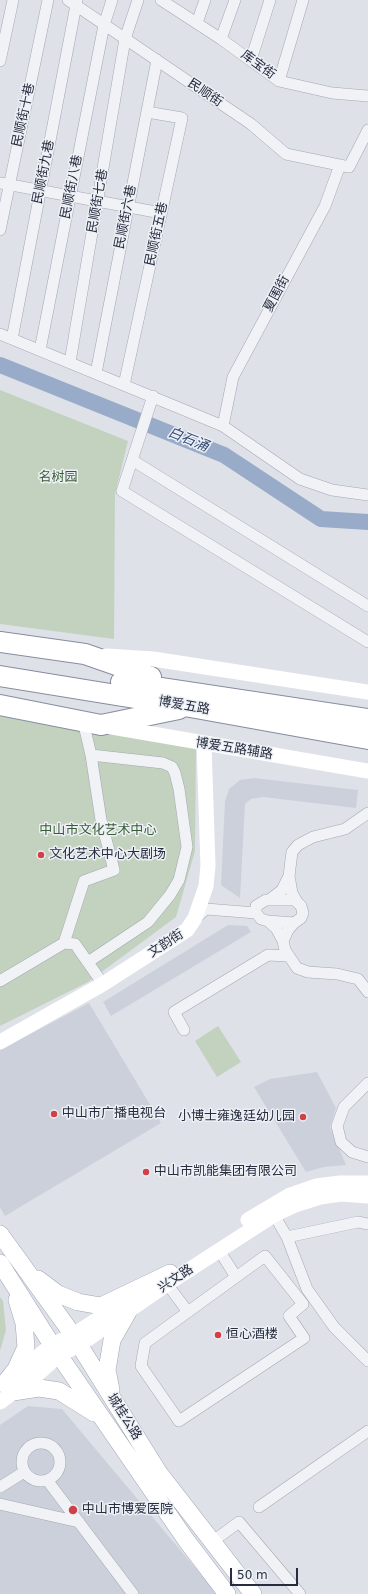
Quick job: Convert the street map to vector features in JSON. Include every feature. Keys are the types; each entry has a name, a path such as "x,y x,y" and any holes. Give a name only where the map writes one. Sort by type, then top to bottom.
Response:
{"highway":[{"path":"0,642 85,654 195,700"},
{"name":"博爱五路","path":"0,664 195,700 368,739"},
{"name":"博爱五路","path":"0,676 195,700 368,719"},
{"path":"0,705 92,723 195,700"}],"main road":[{"name":"城桂公路","path":"0,1234 76,1340 159,1473 253,1594"},
{"name":"城桂公路","path":"0,1263 56,1350 186,1540 227,1594"},
{"path":"26,1271 58,1294 78,1302 101,1306 168,1278"},
{"path":"4,1391 26,1347 24,1323 10,1279"},
{"path":"113,1400 107,1370 112,1340 129,1310"},
{"path":"4,1391 39,1388 59,1391 77,1401 104,1420"}],"street":[{"path":"0,61 13,0"},
{"name":"民顺街十巷","path":"0,230 5,184 48,0"},
{"name":"民顺街八巷","path":"40,350 104,25 112,0"},
{"name":"民顺街七巷","path":"70,362 126,39 138,0"},
{"name":"库宝街","path":"162,0 172,3 197,23 279,81 332,93 368,96"},
{"path":"197,23 205,0"},
{"path":"221,39 235,0"},
{"path":"251,60 270,0"},
{"path":"279,81 304,0"},
{"name":"民顺街","path":"74,2 104,25 251,124 286,154 344,166"},
{"name":"民顺街九巷","path":"12,339 74,2"},
{"name":"民顺街六巷","path":"96,373 157,60"},
{"name":"民顺街五巷","path":"124,384 182,118 147,112"},
{"name":"夏围街","path":"223,426 233,377 325,206 344,166 368,130"},
{"path":"5,184 161,214"},
{"path":"0,334 124,384 152,400 223,426 300,479 332,490 368,494"},
{"path":"152,400 122,491 368,642"},
{"path":"132,460 368,606"},
{"path":"85,654 153,659 368,692"},
{"path":"64,943 84,881 114,870 100,820 91,754 92,723"},
{"name":"博爱五路辅路","path":"92,723 204,744 368,771"},
{"name":"文韵街","path":"2,1037 103,984 187,930 195,918 203,895 208,866 204,744"},
{"path":"88,962 148,922 179,880 188,847 176,773 172,767 163,763 91,754"},
{"path":"283,941 288,930 301,918 303,912 301,906 292,893 289,876 292,852 298,845 313,838 345,829 368,813"},
{"path":"269,900 282,890 289,876"},
{"path":"203,895 208,903 256,910"},
{"path":"256,910 260,902 269,900 295,900 297,902"},
{"path":"195,918 206,909 256,910"},
{"path":"256,910 261,919 294,923"},
{"path":"268,921 276,928 283,941 284,950 297,968 308,972 337,974 358,979 368,992"},
{"path":"0,981 64,943 75,944 103,984"},
{"path":"184,1030 174,1012 268,955 288,956"},
{"path":"368,1083 344,1107 337,1126 341,1142 352,1152 368,1157"},
{"name":"兴文路","path":"76,1340 168,1278 267,1208 290,1195 316,1186 340,1183 368,1183"},
{"name":"兴文路","path":"4,1391 56,1350 129,1310 168,1278 219,1250 274,1216 295,1205 320,1198 341,1194 368,1196"},
{"path":"274,1216 287,1237 307,1289 334,1327 368,1361"},
{"path":"287,1237 358,1222 368,1224"},
{"path":"219,1250 236,1277"},
{"path":"265,1256 303,1304 289,1316 304,1338 179,1421 141,1366 145,1343 236,1277 265,1256"},
{"path":"168,1278 188,1312"},
{"path":"259,1507 368,1431"},
{"path":"38,1443 50,1445 58,1454 60,1466 53,1477 47,1480 34,1480 24,1472 22,1459 27,1448 38,1443"},
{"path":"0,1487 24,1472"},
{"path":"47,1480 133,1594"},
{"path":"0,1504 79,1522"},
{"path":"212,1542 239,1522 300,1594"}],"shaded area":[{"path":"254,778 358,790 356,808 263,797 251,799 245,804 240,898 221,885 225,801 229,789 240,780"},
{"path":"228,925 247,926 251,932 111,1016 103,1002"},
{"path":"89,1003 161,1123 5,1216 0,1207 0,1050"},
{"name":"小博士雍逸廷幼儿园","path":"317,1072 336,1108 330,1127 346,1165 324,1167 306,1172 254,1087 270,1079"},
{"name":"中山市博爱医院","path":"28,1406 62,1409 217,1594 0,1594 0,1425"}],"green space":[{"name":"名树园","path":"0,390 128,441 115,494 114,639 0,624"},
{"name":"中山市文化艺术中心","path":"0,714 196,748 195,851 176,917 88,982 0,1026"},
{"path":"218,1026 241,1062 217,1077 195,1041"},
{"path":"0,1297 3,1301 6,1330 0,1351"}],"waterway":[{"name":"白石涌","path":"0,365 224,455 321,519 368,522"}],"place":[{"name":"文化艺术中心大剧场","path":"41,855"},
{"name":"中山市广播电视台","path":"54,1114"},
{"name":"小博士雍逸廷幼儿园","path":"303,1117"},
{"name":"中山市凯能集团有限公司","path":"146,1172"},
{"name":"恒心酒楼","path":"218,1335"},
{"name":"中山市博爱医院","path":"73,1510"}]}
